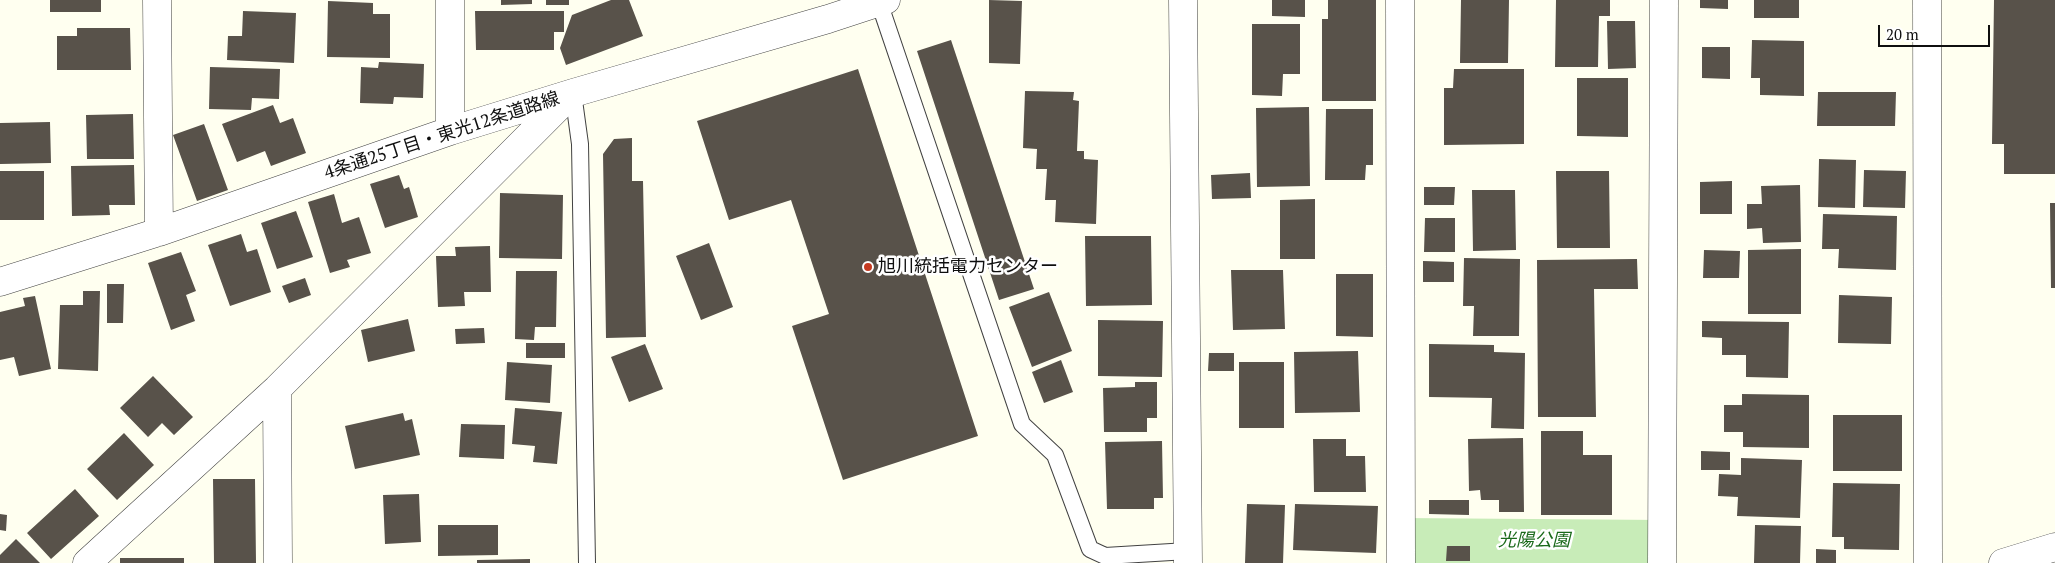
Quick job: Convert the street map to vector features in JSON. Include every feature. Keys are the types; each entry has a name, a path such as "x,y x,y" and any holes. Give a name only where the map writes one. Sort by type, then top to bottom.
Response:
{"street":[{"path":"157,0 158,232"},
{"path":"450,0 450,131"},
{"path":"1183,0 1188,557"},
{"path":"1400,0 1401,563"},
{"path":"1662,563 1664,0"},
{"path":"1927,0 1928,563"},
{"name":"4条通25丁目・東光12条道路線","path":"0,282 158,232 450,131 828,10 883,1"},
{"path":"87,563 277,389 573,93"},
{"path":"277,389 278,563"},
{"path":"2003,563 2055,546"}],"lane":[{"path":"883,1 1022,424 1055,455 1090,549 1105,556 1188,557"},
{"path":"573,93 580,144 587,563"}],"green space":[{"name":"光陽公園","path":"1401,518 1663,520 1662,563 1401,563"}],"building":[{"path":"50,0 101,0 101,12 50,12"},
{"path":"501,0 532,0 532,4 501,5"},
{"path":"546,0 569,0 569,5 546,5"},
{"path":"611,0 629,0 643,36 566,65 560,48 572,15"},
{"path":"989,0 1022,1 1020,64 989,63"},
{"path":"1272,0 1305,0 1305,17 1272,16"},
{"path":"1328,0 1376,0 1376,101 1322,101 1322,19 1328,19"},
{"path":"1461,0 1509,0 1508,63 1460,63"},
{"path":"1556,0 1610,0 1610,16 1599,16 1598,67 1555,67"},
{"path":"1700,0 1728,0 1728,9 1700,8"},
{"path":"1754,0 1799,0 1799,18 1754,18"},
{"path":"1994,0 2055,0 2055,174 2004,174 2004,144 1992,144"},
{"path":"328,1 373,3 373,14 390,14 390,58 327,57"},
{"path":"243,11 296,13 294,63 227,60 228,36 242,36"},
{"path":"475,11 564,11 564,32 554,32 554,50 476,50"},
{"path":"1607,21 1635,21 1636,68 1608,69"},
{"path":"1252,24 1300,24 1300,74 1283,74 1282,96 1252,95"},
{"path":"77,28 130,28 131,70 57,70 57,36 77,36"},
{"path":"951,40 1034,289 999,300 917,51"},
{"path":"1752,40 1804,41 1804,96 1760,95 1760,78 1751,78"},
{"path":"1702,47 1730,47 1730,79 1702,78"},
{"path":"379,62 424,64 423,98 394,97 393,104 360,103 361,67 378,68"},
{"path":"210,67 280,69 279,99 252,98 251,110 209,109"},
{"name":"旭川統括電力センター","path":"858,69 978,436 843,480 792,326 829,314 791,200 729,220 697,121"},
{"path":"1454,69 1524,69 1524,144 1444,145 1444,88 1453,88"},
{"path":"1577,78 1628,78 1628,137 1577,136"},
{"path":"1025,91 1074,92 1073,100 1079,101 1077,151 1084,151 1084,159 1098,160 1096,224 1055,222 1056,200 1045,200 1047,169 1036,169 1037,149 1023,148"},
{"path":"1818,92 1896,92 1895,126 1817,126"},
{"path":"273,105 280,123 293,118 306,153 271,166 265,151 237,162 222,124"},
{"path":"1309,107 1310,186 1257,187 1256,108"},
{"path":"1326,109 1373,109 1373,165 1366,165 1365,180 1325,180"},
{"path":"133,114 134,159 87,159 86,115"},
{"path":"50,122 51,163 0,164 0,123"},
{"path":"204,124 228,190 197,201 173,135"},
{"path":"632,138 632,181 643,181 646,337 606,338 603,154 614,139"},
{"path":"1819,159 1856,160 1855,208 1818,207"},
{"path":"134,165 135,205 109,205 110,215 72,216 71,166"},
{"path":"1864,170 1906,171 1905,208 1863,207"},
{"path":"0,171 44,171 44,220 0,220"},
{"path":"1556,171 1609,171 1610,248 1557,248"},
{"path":"1250,173 1251,198 1212,199 1211,175"},
{"path":"399,175 404,189 409,187 418,217 385,228 370,184"},
{"path":"1732,181 1732,214 1700,214 1700,182"},
{"path":"1800,185 1801,242 1763,243 1762,228 1747,229 1747,204 1762,204 1761,186"},
{"path":"1424,187 1455,187 1454,205 1424,205"},
{"path":"1472,190 1515,190 1516,250 1473,251"},
{"path":"500,193 563,195 562,259 499,258"},
{"path":"334,194 342,223 359,217 371,253 347,260 350,267 330,273 308,202"},
{"path":"1315,199 1315,259 1280,259 1280,200"},
{"path":"2050,203 2055,203 2055,288 2051,288"},
{"path":"296,211 313,257 277,269 261,223"},
{"path":"1823,214 1897,216 1896,270 1838,268 1839,249 1822,249"},
{"path":"1425,218 1455,218 1455,252 1424,252"},
{"path":"241,234 247,252 257,249 271,292 230,306 208,245"},
{"path":"1085,236 1151,236 1152,305 1086,306"},
{"path":"709,243 733,307 701,320 676,256"},
{"path":"490,246 491,292 464,292 465,306 438,307 436,256 456,256 455,247"},
{"path":"1801,249 1801,314 1748,314 1748,250"},
{"path":"1704,250 1740,251 1739,278 1703,278"},
{"path":"181,252 196,291 186,295 195,321 171,330 148,263"},
{"path":"1464,258 1520,259 1519,336 1473,336 1474,306 1463,306"},
{"path":"1637,259 1638,289 1594,289 1596,417 1538,417 1537,260"},
{"path":"1423,261 1454,262 1454,282 1423,282"},
{"path":"1231,270 1283,270 1285,329 1233,330"},
{"path":"516,271 557,271 556,327 535,327 534,340 515,339"},
{"path":"1336,274 1373,274 1373,337 1336,336"},
{"path":"305,278 311,295 289,303 282,286"},
{"path":"107,284 124,284 123,323 107,323"},
{"path":"83,291 100,291 98,371 58,369 60,305 83,305"},
{"path":"1049,292 1072,351 1032,367 1009,307"},
{"path":"1839,295 1892,297 1891,344 1838,343"},
{"path":"35,296 51,369 19,376 14,357 0,360 0,312 25,306 23,298"},
{"path":"408,319 415,351 368,362 361,330"},
{"path":"1098,320 1163,321 1162,377 1098,376"},
{"path":"1702,321 1789,322 1788,378 1746,377 1746,355 1722,355 1722,338 1702,337"},
{"path":"484,328 485,343 456,344 455,329"},
{"path":"526,343 565,343 565,358 526,358"},
{"path":"645,344 663,389 629,402 611,357"},
{"path":"1429,344 1494,345 1494,352 1525,353 1524,429 1491,428 1492,398 1429,397"},
{"path":"1358,351 1360,412 1295,413 1294,352"},
{"path":"1209,353 1234,353 1234,371 1208,371"},
{"path":"1061,360 1073,392 1044,403 1032,372"},
{"path":"507,362 552,365 550,403 505,400"},
{"path":"1239,362 1284,362 1284,428 1239,428"},
{"path":"153,376 193,417 174,435 162,423 148,437 120,408"},
{"path":"1135,382 1157,382 1157,418 1147,418 1147,432 1104,432 1103,388 1135,387"},
{"path":"1742,394 1809,395 1809,448 1743,447 1743,432 1724,432 1724,405 1742,405"},
{"path":"515,408 562,412 557,464 533,462 535,446 512,444"},
{"path":"403,413 405,421 412,419 420,455 355,469 345,426"},
{"path":"1833,415 1902,415 1902,471 1833,471"},
{"path":"461,424 505,425 504,459 459,457"},
{"path":"1541,431 1583,431 1583,455 1612,455 1612,515 1541,515"},
{"path":"124,433 154,465 117,500 87,469"},
{"path":"1523,438 1524,512 1499,512 1499,500 1481,500 1480,490 1469,491 1468,439"},
{"path":"1313,439 1346,439 1346,456 1365,456 1366,492 1314,492"},
{"path":"1162,441 1163,498 1154,498 1154,509 1107,509 1105,442"},
{"path":"1701,451 1730,452 1730,470 1701,470"},
{"path":"1741,458 1802,460 1800,518 1737,516 1738,497 1718,496 1719,474 1741,475"},
{"path":"213,479 255,479 256,563 214,563"},
{"path":"1833,483 1900,484 1899,550 1844,549 1844,537 1832,537"},
{"path":"75,489 99,516 51,559 27,533"},
{"path":"419,494 421,542 385,544 383,495"},
{"path":"1429,500 1469,500 1469,515 1429,514"},
{"path":"1247,504 1285,505 1283,563 1245,563"},
{"path":"1295,504 1378,506 1376,553 1293,550"},
{"path":"0,514 7,515 6,531 0,530"},
{"path":"438,525 498,525 498,555 438,556"},
{"path":"1755,525 1801,526 1800,563 1754,563"},
{"path":"16,539 40,563 0,563 0,555"},
{"path":"1447,546 1470,546 1470,561 1446,561"},
{"path":"1816,549 1836,550 1836,563 1816,563"},
{"path":"120,558 184,558 184,563 120,563"},
{"path":"530,559 530,563 477,563 477,560"}],"place":[{"name":"旭川統括電力センター","path":"868,267"}]}
